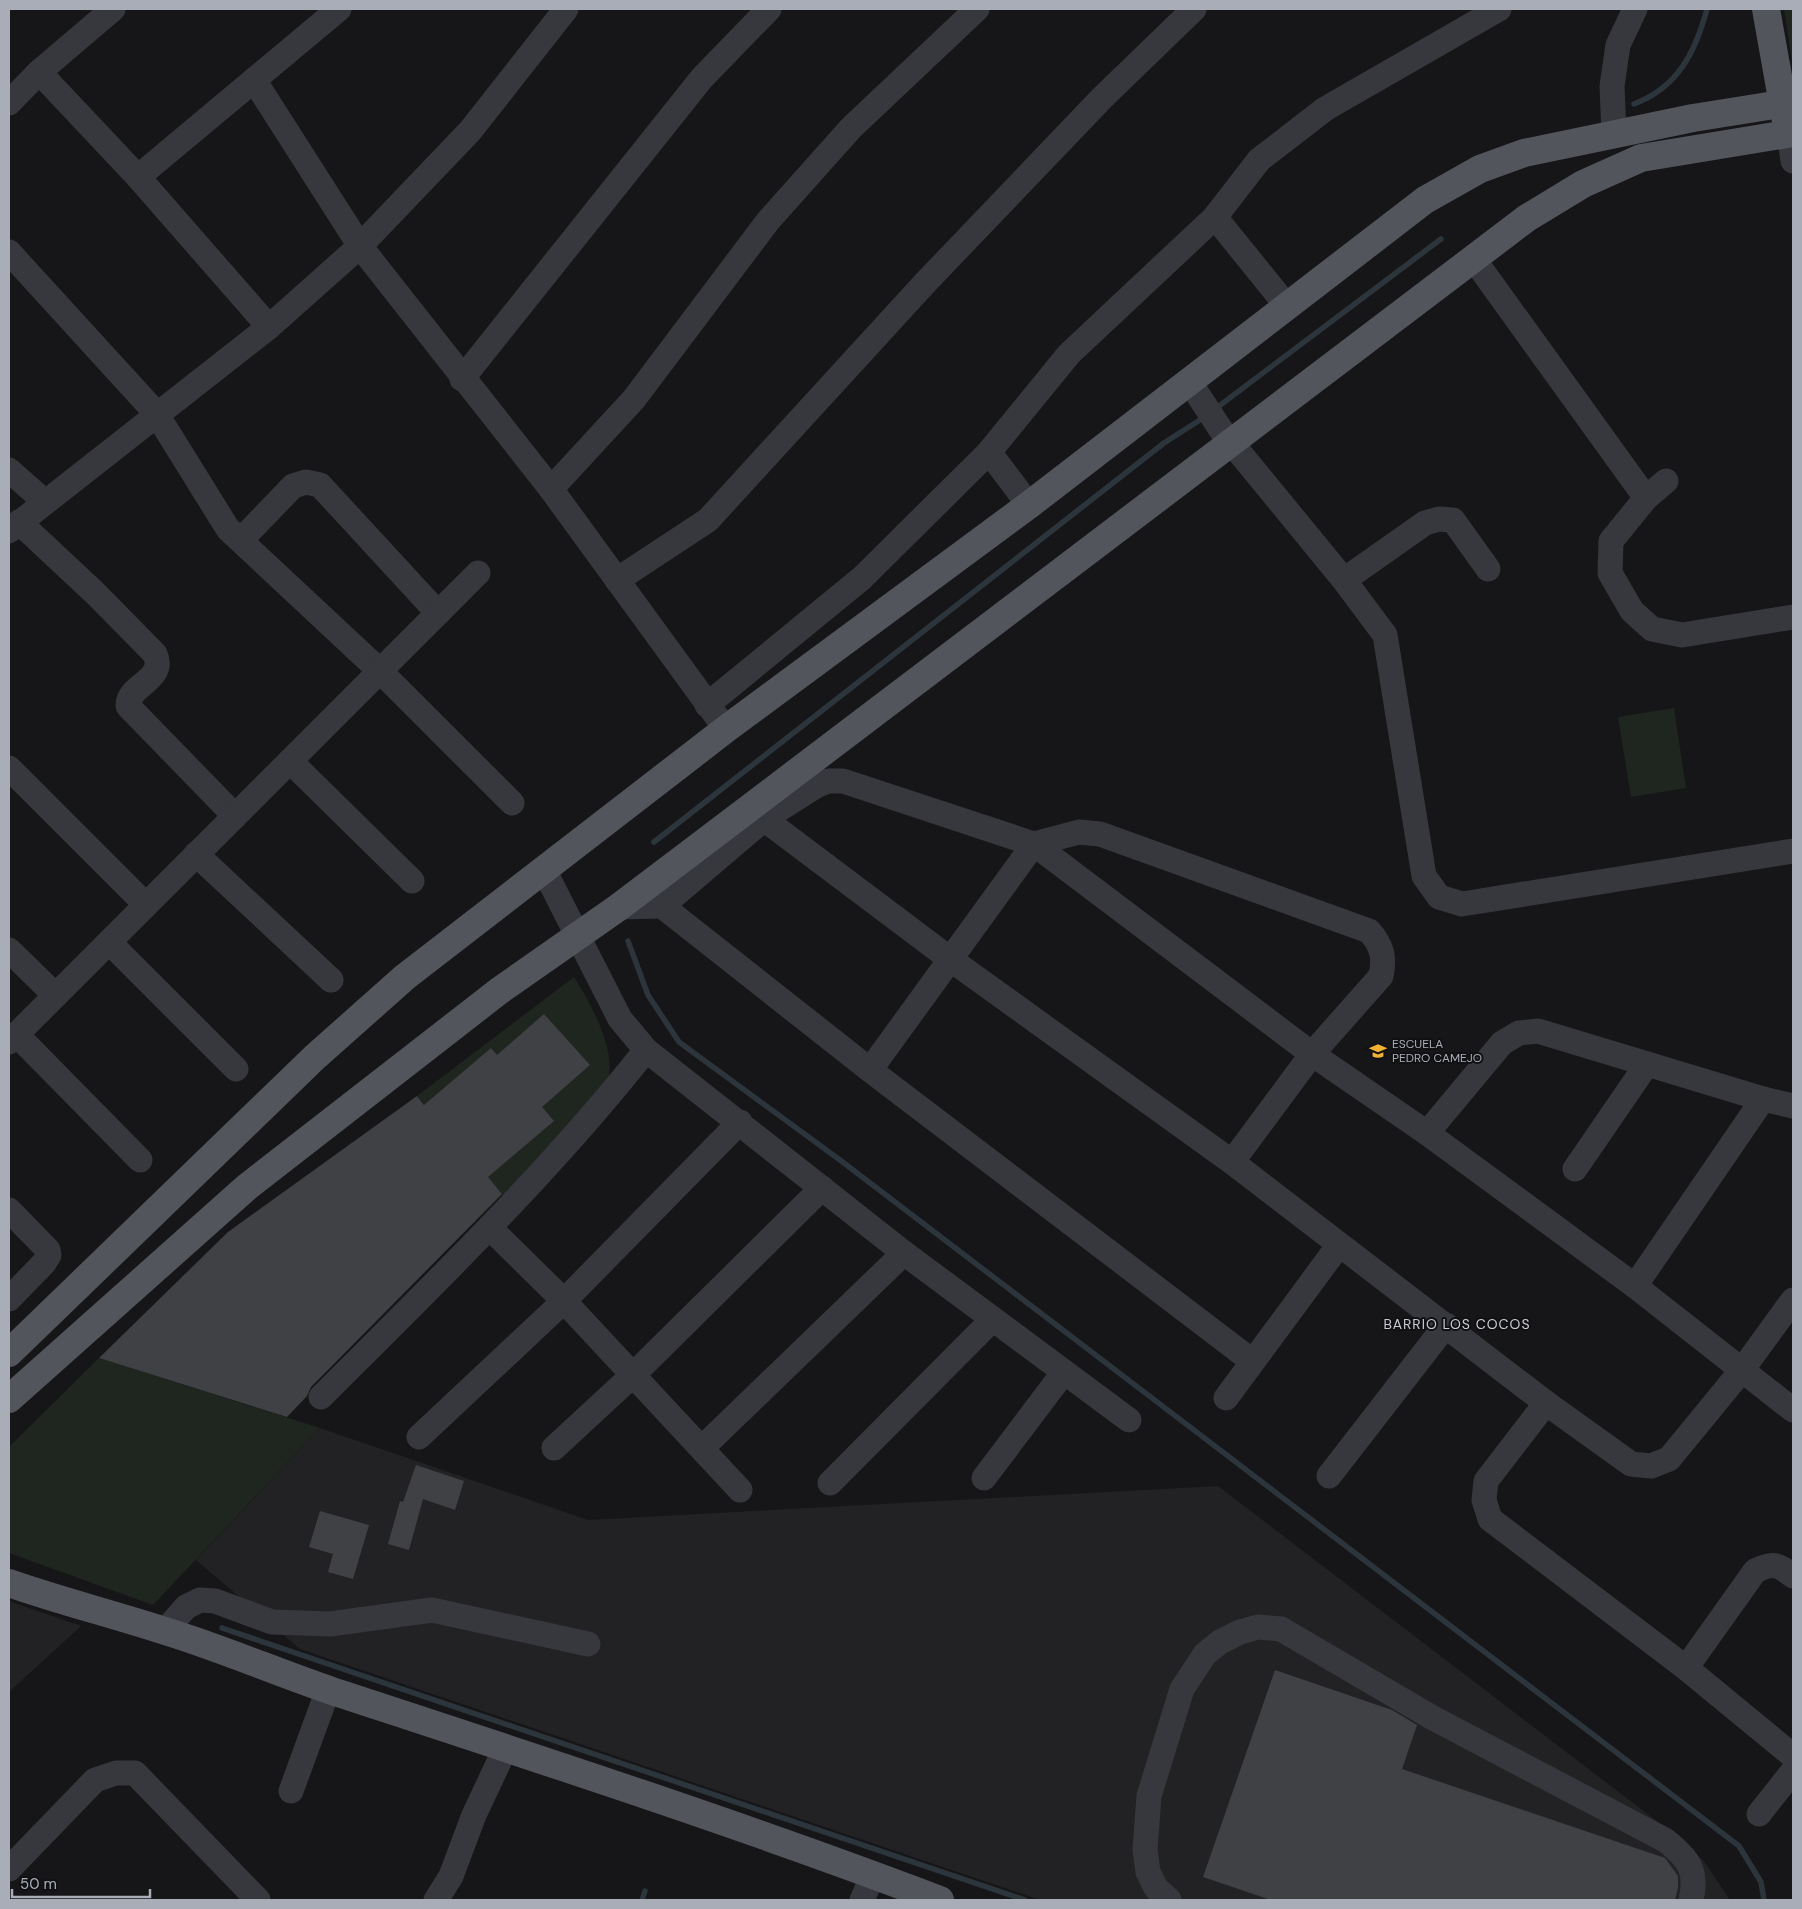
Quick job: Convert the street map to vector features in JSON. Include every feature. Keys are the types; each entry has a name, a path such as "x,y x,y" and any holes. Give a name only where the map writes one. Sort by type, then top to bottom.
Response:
{"main road":[{"path":"9,1399 247,1187 499,991 619,907 1225,436 1535,213 1583,184 1641,158 1791,133 1788,102 1766,9"},
{"path":"9,1353 314,1057 405,977 726,729 1029,505 1193,387 1286,305 1425,200 1480,170 1524,153 1614,134 1788,102"},
{"path":"9,1583 73,1605 165,1631 328,1690 506,1747 940,1900"}],"street":[{"path":"9,103 39,72 113,9"},
{"path":"138,177 339,9"},
{"path":"234,816 128,706 131,696 156,672 157,659 155,654 109,607 14,526 269,326 360,246 470,131 566,9"},
{"path":"462,379 702,78 769,9"},
{"path":"551,489 634,399 768,221 851,128 977,9"},
{"path":"618,580 708,520 925,283 1102,98 1194,9"},
{"path":"707,705 862,578 989,452 1069,354 1216,217 1259,160 1325,108 1498,9"},
{"path":"1614,134 1612,86 1618,45 1635,9"},
{"path":"39,72 138,177 269,326"},
{"path":"254,80 360,246 462,379 551,489 726,729"},
{"path":"1791,133 1793,160"},
{"path":"1216,217 1286,305"},
{"path":"9,252 156,413 228,529 380,671 512,803"},
{"path":"1474,258 1646,498"},
{"path":"1193,387 1225,436 1344,580 1386,635 1424,876 1439,897 1462,904 1793,851"},
{"path":"989,452 1029,505"},
{"path":"9,470 44,501"},
{"path":"241,540 293,486 306,482 320,485 438,613"},
{"path":"1666,482 1646,498 1611,541 1610,573 1632,611 1652,629 1682,635 1793,617"},
{"path":"1344,580 1425,523 1439,519 1453,520 1488,569"},
{"path":"140,1160 12,1038 478,573"},
{"path":"290,761 412,881"},
{"path":"9,768 146,905"},
{"path":"619,907 662,906 764,819 816,786 828,781 843,781 1034,844 1312,1054 1426,1133 1635,1286 1793,1410"},
{"path":"764,819 950,959 1232,1162 1339,1245 1446,1324 1546,1403 1631,1464 1651,1466 1669,1459 1742,1370 1793,1300"},
{"path":"870,1070 1034,844 1079,832 1100,834 1370,931 1379,942 1384,964 1381,976 1312,1054 1232,1162"},
{"path":"196,854 331,980"},
{"path":"544,870 579,935 620,1019 646,1050 740,1122 904,1253 1129,1420"},
{"path":"662,906 870,1070 1252,1360"},
{"path":"109,942 236,1069"},
{"path":"9,950 55,995"},
{"path":"1426,1133 1502,1043 1519,1033 1538,1031 1763,1099 1793,1106"},
{"path":"321,1397 490,1228 616,1088 646,1050"},
{"path":"1575,1169 1647,1064"},
{"path":"1635,1286 1763,1099"},
{"path":"419,1437 564,1301 740,1122"},
{"path":"554,1448 634,1374 822,1188"},
{"path":"9,1210 48,1250 49,1255 44,1263 9,1299"},
{"path":"490,1228 634,1374 740,1490"},
{"path":"1226,1398 1252,1360 1339,1245"},
{"path":"702,1448 904,1253"},
{"path":"830,1483 992,1320"},
{"path":"1329,1476 1446,1324"},
{"path":"984,1478 1064,1372"},
{"path":"1546,1403 1486,1481 1484,1500 1490,1519 1686,1668 1793,1756"},
{"path":"1686,1668 1755,1571 1767,1565 1780,1566 1793,1576"},
{"path":"165,1631 186,1607 200,1600 215,1601 272,1622 330,1624 432,1610 588,1644"},
{"path":"1169,1900 1156,1888 1148,1872 1145,1850 1149,1796 1182,1689 1205,1654 1240,1632 1258,1627 1281,1629 1434,1718 1665,1840 1685,1855 1693,1872 1691,1900"},
{"path":"291,1792 328,1690"},
{"path":"436,1900 451,1876 474,1815 506,1747"},
{"path":"1759,1814 1793,1771"},
{"path":"9,1869 95,1780 116,1773 135,1773 258,1900"},
{"path":"862,1900 873,1875"}],"shaded area":[{"path":"1784,9 1793,9 1793,68"},
{"path":"1674,708 1686,788 1631,797 1618,717"},
{"path":"574,977 593,1011 604,1038 610,1064 608,1080 603,1094 504,1196 417,1096"},
{"path":"99,1358 320,1428 153,1605 9,1553 9,1447"},
{"path":"320,1428 588,1520 1218,1486 1658,1822 1704,1861 1730,1900 1040,1900 300,1649 196,1560"},
{"path":"9,1601 81,1626 9,1692"}],"building":[{"path":"544,1014 590,1065 542,1107 554,1121 488,1177 502,1194 311,1387 307,1396 287,1417 99,1358 228,1232 417,1096 424,1105 491,1048 497,1055"},
{"path":"416,1465 464,1481 455,1510 423,1499 409,1550 388,1544 400,1501 403,1502"},
{"path":"320,1511 369,1525 353,1579 328,1572 333,1554 309,1547"},
{"path":"1275,1670 1392,1710 1417,1725 1402,1769 1665,1858 1678,1876 1675,1900 1271,1900 1203,1877"}],"waterway":[{"path":"1634,104 1662,88 1683,67 1697,40 1707,9"},
{"path":"1215,409 1441,239"},
{"path":"654,842 1164,443 1206,416"},
{"path":"628,941 648,995 679,1042 840,1160 1739,1846 1761,1882 1764,1900"},
{"path":"222,1628 1025,1900"},
{"path":"642,1900 645,1891"}],"place":[{"name":"ESCUELA PEDRO CAMEJO","path":"1378,1051"}],"district":[{"name":"BARRIO LOS COCOS","path":"1457,1324"}]}
